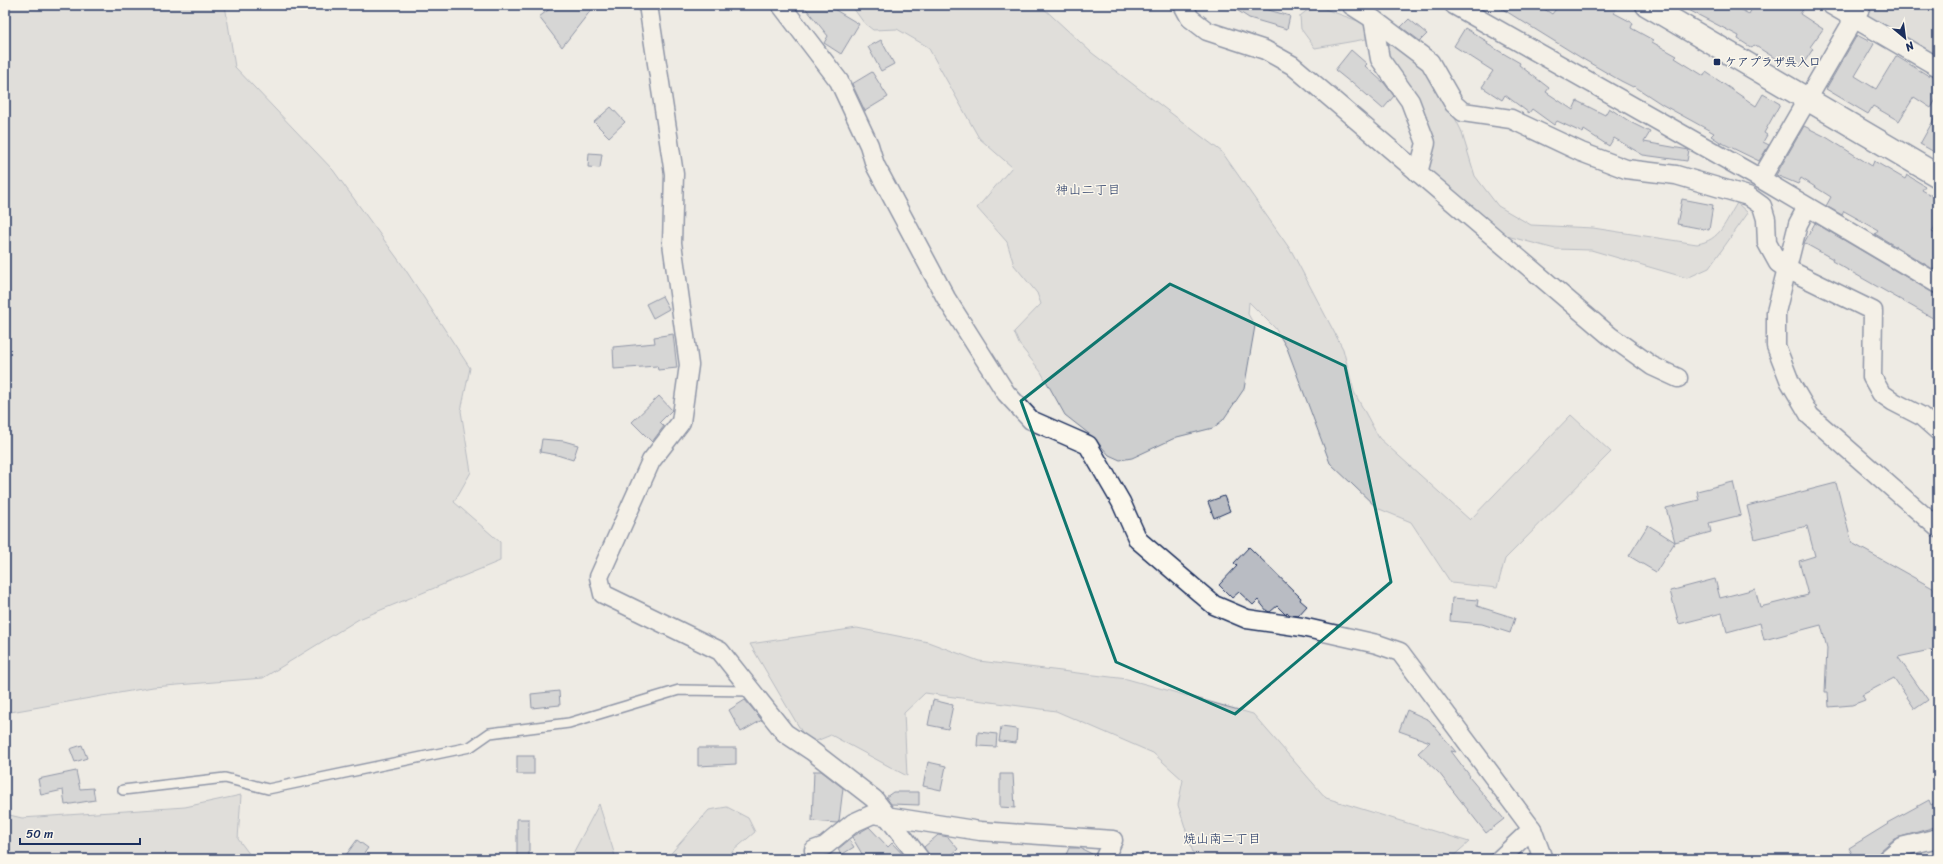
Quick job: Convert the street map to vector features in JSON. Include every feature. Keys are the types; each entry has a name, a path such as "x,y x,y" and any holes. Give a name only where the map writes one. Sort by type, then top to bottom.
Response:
{"street":[{"path":"648,5 674,174 672,243 689,365 681,422 651,461 599,577 603,594 720,651 785,732 874,799 920,859"},
{"path":"781,5 839,81 869,145 875,166 946,298 1006,393 1031,420 1088,446 1120,502 1138,540 1214,605 1247,619 1302,626 1377,644 1400,652 1532,829 1543,859"},
{"path":"1183,5 1190,18 1207,31 1265,50 1292,65 1610,336 1652,366 1678,378"},
{"path":"1351,5 1373,19 1430,62 1454,104 1463,112 1511,119 1581,152 1626,169 1676,176 1748,196 1762,206 1766,219 1767,243 1778,262 1787,269 1873,311 1872,377 1881,393 1894,402 1921,416 1938,432"},
{"path":"1454,5 1761,179 1938,284"},
{"path":"1646,5 1938,176"},
{"path":"1831,5 1858,12 1936,61"},
{"path":"1761,179 1858,12"},
{"path":"1373,19 1380,59 1410,101 1426,143 1418,173"},
{"path":"1807,207 1798,224 1776,312 1776,346 1790,382 1810,416 1938,528"},
{"path":"814,850 826,846 853,822 873,814 980,831 1112,840 1104,859"},
{"path":"1500,859 1532,829"},
{"path":"1887,859 1901,847 1938,838"}],"lane":[{"path":"122,790 225,778 268,789 470,747 490,733 569,723 679,690 752,691"}],"highlighted area":[{"path":"1170,284 1345,366 1391,582 1235,714 1116,662 1021,401"}],"shaded area":[{"path":"5,5 225,5 235,67 333,170 403,266 470,368 461,411 471,472 454,502 500,542 500,561 359,619 263,678 153,687 5,713"},
{"path":"851,5 1040,5 1092,53 1222,152 1292,252 1343,349 1354,392 1379,438 1470,520 1571,415 1611,452 1505,559 1497,588 1451,583 1411,522 1377,508 1330,463 1287,348 1275,328 1249,302 1248,314 1255,326 1244,389 1223,420 1213,428 1177,437 1132,458 1120,460 1109,455 1093,437 1065,415 1041,372 1019,344 1014,332 1041,304 1037,293 1014,265 1007,242 977,208 1012,167 979,138 928,47 897,29 873,30 864,23"},
{"path":"1862,5 1938,5 1938,53 1932,63 1853,18"},
{"path":"1310,8 1322,8 1358,21 1392,40 1434,76 1461,130 1475,176 1498,206 1531,225 1593,228 1697,244 1712,239 1722,229 1737,203 1748,213 1709,268 1687,278 1591,250 1555,249 1496,233 1427,174 1430,148 1375,45 1366,39 1315,48 1301,29 1300,16"},
{"path":"857,628 928,642 979,661 1127,679 1253,714 1326,798 1469,842 1450,859 1195,859 1178,805 1183,780 1153,753 1056,711 925,693 904,713 907,776 831,735 809,744 750,644"},
{"path":"241,795 238,839 253,859 5,859 5,814 22,818 185,807"},
{"path":"599,804 616,859 570,859"},
{"path":"727,807 748,818 755,832 733,851 728,859 666,859 709,810"}],"building":[{"path":"555,5 595,5 562,47 539,17"},
{"path":"803,5 827,5 859,24 841,54 824,43 828,36"},
{"path":"1229,5 1250,5 1290,16 1287,29 1249,18"},
{"path":"1496,5 1538,5 1552,14 1559,5 1608,5 1616,9 1614,13 1633,23 1631,28 1653,40 1652,42 1677,56 1675,58 1704,76 1706,72 1756,106 1763,94 1780,104 1764,133 1767,135 1763,142 1769,145 1759,161 1720,142 1711,136 1714,133 1663,105 1634,86 1633,87 1621,81 1583,59"},
{"path":"1679,5 1731,5 1749,14 1754,5 1806,5 1800,14 1823,29 1810,47 1813,49 1801,67 1781,55 1778,60 1754,45 1752,48 1738,39 1739,36"},
{"path":"1409,19 1427,34 1420,41 1401,27"},
{"path":"1465,28 1488,42 1487,44 1520,63 1519,65 1549,88 1546,92 1573,110 1577,101 1605,115 1609,108 1632,123 1650,132 1644,142 1689,150 1687,161 1643,155 1614,138 1609,146 1584,130 1583,133 1557,121 1554,125 1532,109 1529,113 1505,95 1502,100 1482,87 1493,71 1454,46"},
{"path":"1857,35 1874,44 1855,76 1876,89 1896,56 1929,76 1930,74 1938,77 1938,96 1931,108 1914,97 1899,121 1873,106 1868,114 1826,89"},
{"path":"881,40 894,64 881,71 868,47"},
{"path":"1351,50 1367,64 1365,66 1384,83 1394,96 1383,109 1352,82 1351,83 1335,70"},
{"path":"872,72 888,97 865,111 852,84"},
{"path":"611,107 625,122 609,137 594,122"},
{"path":"1938,112 1938,154 1920,144"},
{"path":"1804,126 1826,137 1872,166 1874,161 1905,179 1907,175 1925,186 1922,190 1938,199 1938,221 1932,232 1938,235 1938,272 1875,234 1878,230 1844,211 1842,215 1826,206 1831,197 1801,178 1798,184 1776,175"},
{"path":"589,153 602,154 600,168 588,167"},
{"path":"1682,199 1713,205 1709,230 1677,224"},
{"path":"1815,223 1933,293 1938,294 1938,321 1832,261 1833,259 1804,243"},
{"path":"662,296 669,309 653,318 646,304"},
{"path":"673,334 677,368 658,370 657,366 614,369 613,347 655,343 654,337"},
{"path":"659,396 672,410 660,422 664,426 652,442 632,422"},
{"path":"542,439 564,441 578,445 573,460 540,452"},
{"path":"1733,482 1741,515 1709,523 1711,532 1675,542 1666,508 1699,500 1697,491"},
{"path":"1836,483 1852,543 1938,591 1938,655 1930,650 1898,657 1928,700 1915,709 1894,678 1862,695 1865,700 1852,705 1829,707 1828,692 1825,692 1827,648 1821,625 1764,640 1760,623 1727,632 1722,613 1679,624 1670,591 1715,579 1720,598 1755,589 1760,607 1808,595 1799,561 1815,556 1807,526 1755,539 1747,506"},
{"path":"1224,496 1230,511 1214,518 1208,502"},
{"path":"1648,525 1675,542 1656,572 1629,556"},
{"path":"1249,547 1301,598 1300,600 1307,606 1298,616 1290,615 1287,612 1285,614 1277,606 1270,612 1267,611 1258,600 1253,605 1239,592 1232,598 1219,585 1237,566 1234,563"},
{"path":"1452,598 1478,600 1477,606 1515,618 1510,633 1482,624 1450,621"},
{"path":"559,691 560,705 532,708 531,694"},
{"path":"745,700 762,720 741,732 729,710"},
{"path":"933,700 953,705 948,729 928,725"},
{"path":"1407,710 1429,720 1456,752 1451,751 1470,776 1469,777 1504,819 1486,833 1439,773 1418,753 1430,742 1399,731"},
{"path":"1001,727 1017,729 1016,743 999,741"},
{"path":"978,732 997,734 996,747 977,746"},
{"path":"82,745 87,758 75,762 70,749"},
{"path":"698,748 736,748 736,764 698,766"},
{"path":"517,756 534,756 534,774 517,774"},
{"path":"928,762 946,766 941,790 923,786"},
{"path":"76,771 80,789 93,788 95,800 65,805 63,790 41,795 38,779"},
{"path":"814,771 821,771 843,788 839,821 837,823 812,821"},
{"path":"1000,774 1013,774 1015,808 1000,807"},
{"path":"893,792 919,792 919,805 891,804 886,797"},
{"path":"1929,800 1931,805 1938,801 1938,826 1894,839 1880,851 1877,859 1855,859 1849,848 1888,824 1887,823"},
{"path":"517,819 529,819 529,859 517,859"},
{"path":"869,827 888,847 892,843 907,859 865,859 852,837"},
{"path":"938,835 948,837 958,849 947,859 931,859 924,847"},
{"path":"357,840 368,848 360,859 343,859"},
{"path":"849,840 854,847 841,855 838,849"},
{"path":"1069,848 1080,848 1094,855 1094,859 1064,859"}],"place":[{"name":"ケアプラザ呉入口","path":"1717,62"}],"district":[{"name":"神山二丁目","path":"1088,189"},
{"name":"焼山南二丁目","path":"1222,838"}]}
